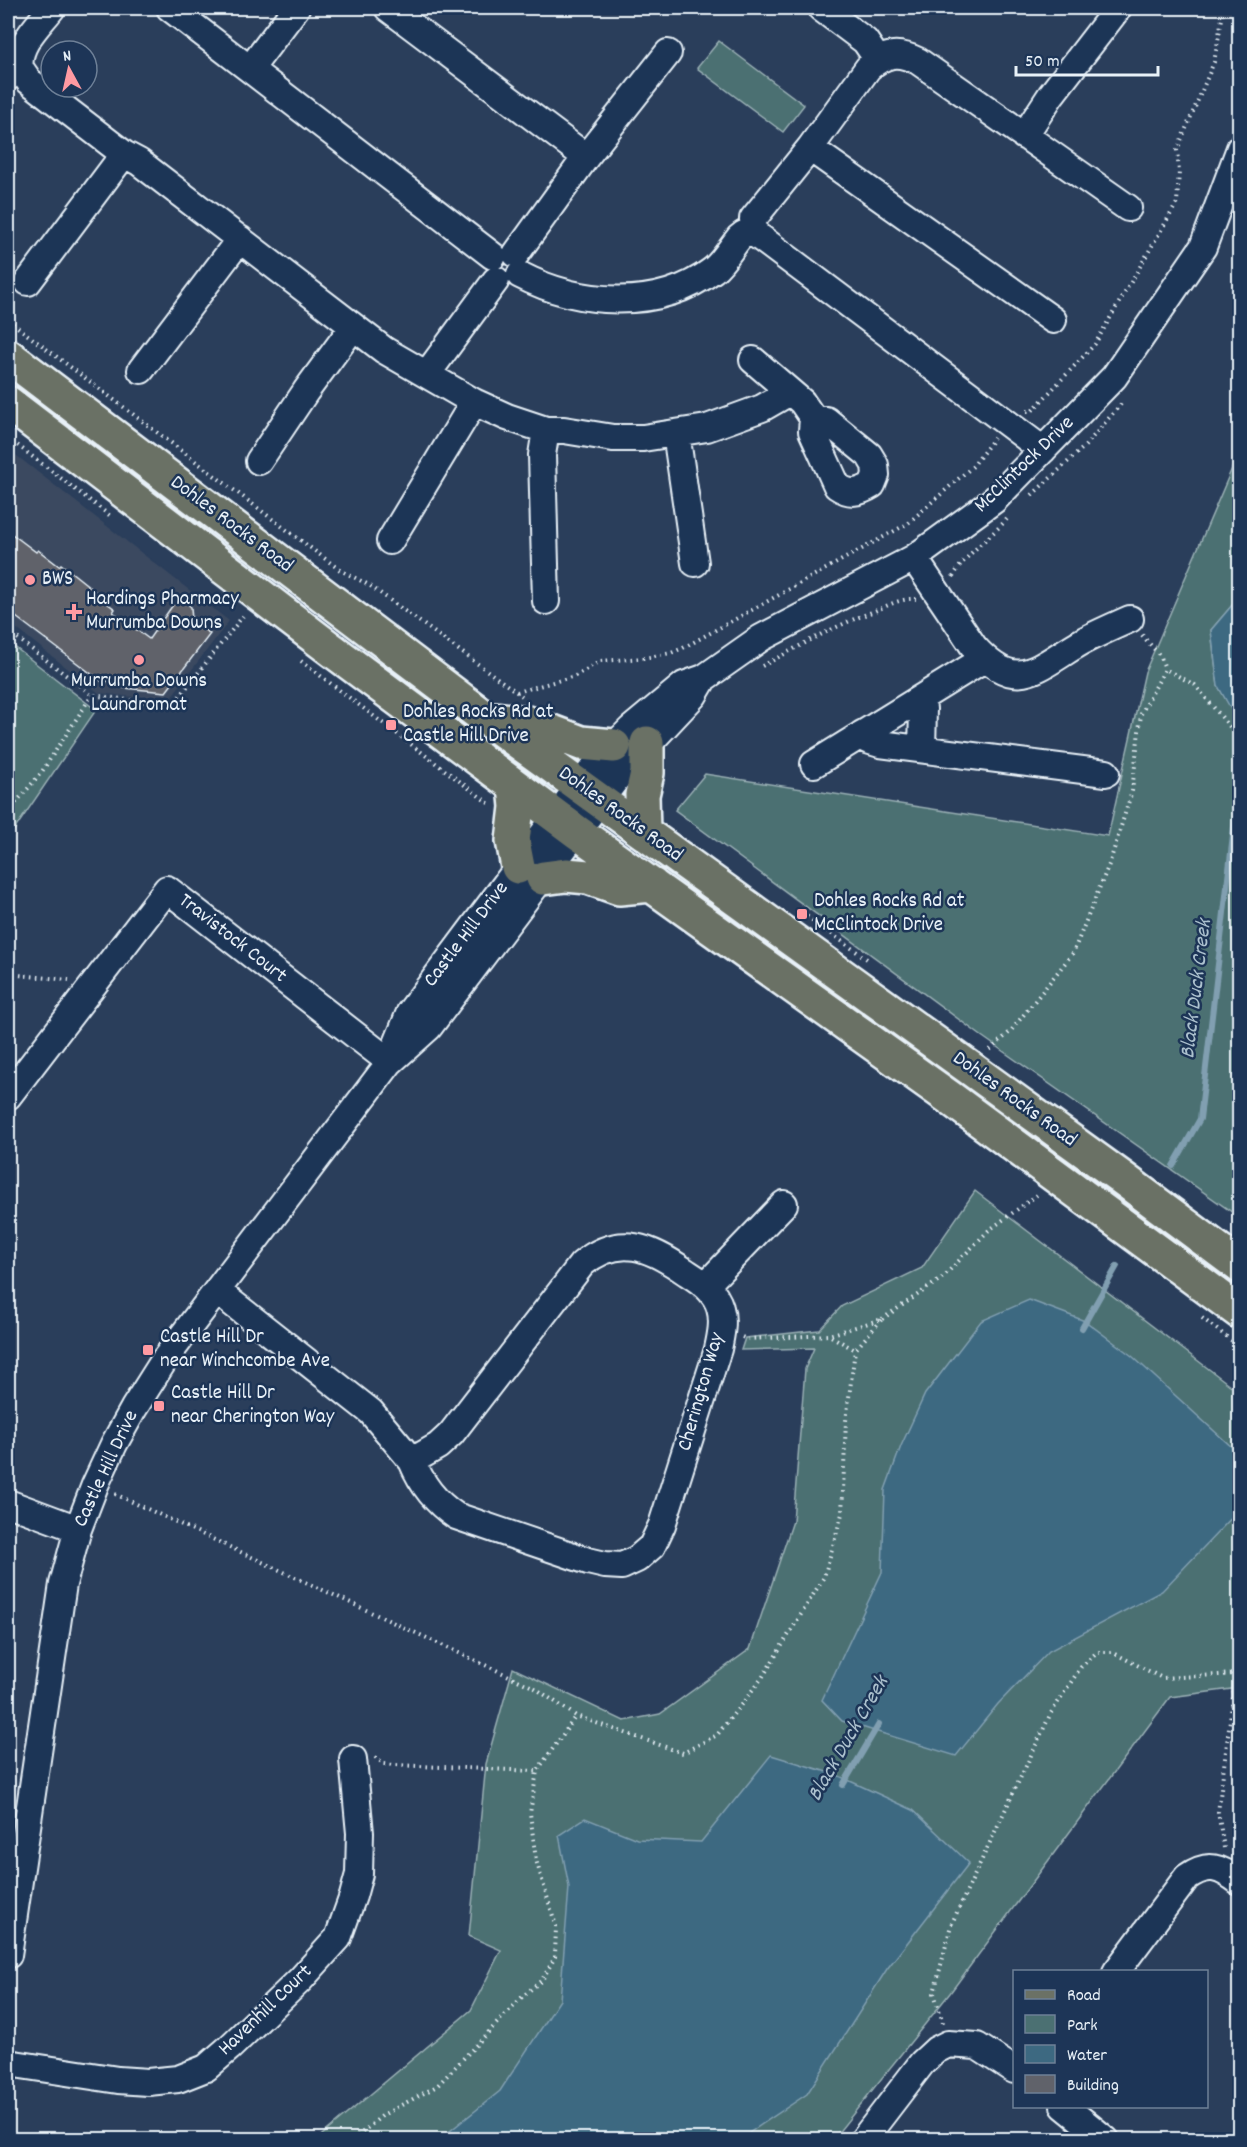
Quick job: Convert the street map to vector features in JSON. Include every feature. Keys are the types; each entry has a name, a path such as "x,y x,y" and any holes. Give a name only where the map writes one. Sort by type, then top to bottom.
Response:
{"main road":[{"name":"Dohles Rocks Road","path":"8,356 484,717 1122,1178 1239,1266"},
{"name":"Dohles Rocks Road","path":"9,417 506,798 566,824 950,1098 1239,1312"},
{"path":"484,717 528,723 581,743 614,746"},
{"path":"643,831 642,795 647,773 647,743"},
{"path":"506,798 517,807 513,841 530,872 588,877 619,888 652,885"}],"street":[{"path":"52,8 21,49 14,73 29,81 124,154 139,162 384,350 474,402 507,417 546,430 564,430 613,438 643,438 706,428 736,419 790,392"},
{"path":"170,8 506,266 550,289 586,298 617,300 647,297 675,289 700,278 715,269 739,238 744,234 754,233 1043,450"},
{"path":"250,69 296,8"},
{"path":"388,8 586,157"},
{"path":"821,8 864,41 878,60"},
{"path":"1024,136 1051,95 1118,8"},
{"path":"427,374 586,157 668,53"},
{"path":"754,233 753,219 810,148 868,68 878,60 893,54 905,55 918,61 1128,208"},
{"path":"810,148 1053,320"},
{"name":"McClintock Drive","path":"566,824 590,793 614,746 684,685 704,678 762,638 914,558 994,500 1114,377 1203,247 1239,148"},
{"path":"28,282 124,154"},
{"path":"141,370 240,239"},
{"path":"260,460 306,391 353,327"},
{"path":"753,360 802,402 813,418"},
{"path":"390,541 474,402"},
{"path":"546,430 542,455 546,601"},
{"path":"675,433 695,563"},
{"path":"914,558 947,609 984,658 999,669 1014,674 1032,672 1083,642 1130,619"},
{"path":"814,764 984,658"},
{"name":"McClintock Drive","path":"590,793 620,774 694,695 704,678"},
{"path":"920,699 923,709 922,749"},
{"path":"862,734 867,740 880,744 1106,773"},
{"name":"Castle Hill Drive","path":"8,1955 63,1584 78,1529 114,1444 165,1359 390,1062 429,1027 530,872 566,824"},
{"name":"Travistock Court","path":"8,1096 167,889 390,1062"},
{"path":"1101,1209 1122,1178"},
{"path":"706,1285 784,1204"},
{"name":"Cherington Way","path":"217,1291 371,1412 412,1461 428,1491 440,1505 456,1516 588,1562 622,1566 637,1559 652,1546 662,1525 718,1349 722,1327 721,1309 715,1296 706,1285 666,1257 648,1248 616,1247 593,1256 582,1264 451,1434 438,1446 412,1461"},
{"path":"8,1503 78,1529"},
{"name":"Havenhill Court","path":"8,2063 118,2080 148,2082 178,2079 206,2068 222,2055 300,1980 338,1938 359,1874 360,1833 353,1759"},
{"path":"1117,1970 1187,1877 1207,1867 1233,1877"},
{"path":"863,2139 922,2063 936,2050 948,2044 977,2046 1013,2069"},
{"path":"1067,2108 1106,2139"}],"path":[{"path":"516,692 575,676 600,660 644,658 671,653 761,606 907,524 973,466 1014,411 1032,411 1095,344 1177,202 1179,172 1177,150 1214,62 1224,8"},
{"path":"8,320 340,570 369,585 529,701"},
{"path":"9,417 120,524"},
{"path":"8,631 92,695 171,706 243,616 252,623"},
{"path":"1130,619 1161,657 1165,669 1196,685 1239,739"},
{"path":"297,658 506,798"},
{"path":"990,1050 1010,1032 1073,953 1110,862 1132,791 1141,714 1165,669"},
{"path":"8,812 41,773 92,695"},
{"path":"8,974 97,982"},
{"path":"1030,1188 1045,1202"},
{"path":"95,1485 534,1688 576,1716 684,1753 717,1735 762,1678 824,1577 842,1514 846,1421 855,1350 882,1319 941,1280 988,1231 1037,1195"},
{"path":"1194,1312 1239,1347"},
{"path":"722,1327 747,1340 829,1335 882,1319"},
{"path":"829,1335 855,1350"},
{"path":"948,2044 934,1993 951,1925 1051,1713 1081,1666 1097,1652 1112,1652 1162,1678 1191,1678 1238,1673 1218,1812 1233,1877"},
{"path":"353,2139 383,2115 437,2086 523,1996 542,1980 555,1957 556,1926 536,1860 530,1813 537,1771 576,1716"},
{"path":"353,1759 374,1756 384,1764 394,1766 537,1771"}],"shaded area":[{"path":"8,449 229,621 168,701 99,693 8,622"}],"green space":[{"path":"719,41 804,105 783,132 697,68"},
{"path":"1239,452 1239,597 1211,630 1218,686 1240,723 1239,1217 980,1035 675,810 705,774 1108,836 1145,672"},
{"path":"8,642 96,710 8,839"},
{"path":"975,1191 1239,1392 1239,1688 1170,1697 950,1993 833,2139 316,2140 471,2010 501,1950 469,1936 486,1764 513,1668 624,1721 660,1714 750,1649 793,1521 805,1369 814,1348 741,1350 745,1338 819,1330 842,1306 922,1268"}],"water":[{"path":"1239,597 1239,723 1218,686 1211,630"},
{"path":"1029,1300 1085,1321 1132,1356 1235,1450 1239,1470 1239,1510 1162,1591 1049,1651 998,1704 956,1756 842,1721 822,1700 882,1572 885,1490 901,1446 925,1394 981,1321"},
{"path":"771,1755 837,1775 913,1810 969,1863 887,1969 807,2094 740,2139 440,2139 500,2091 560,2000 569,1887 559,1835 585,1818 637,1839 701,1842"}],"building":[{"path":"8,531 36,552 38,550 59,566 61,564 115,609 113,612 149,639 175,602 184,601 191,607 192,621 210,634 166,692 124,688 110,678 105,684 8,611"}],"waterway":[{"name":"Black Duck Creek","path":"1173,1166 1200,1119 1235,818 1240,810"},
{"name":"Black Duck Creek","path":"1082,1328 1117,1266"},
{"name":"Black Duck Creek","path":"843,1785 879,1724"}],"place":[{"name":"BWS","path":"30,580"},
{"name":"Hardings Pharmacy Murrumba Downs","path":"74,612"},
{"name":"Murrumba Downs Laundromat","path":"139,660"},
{"name":"Dohles Rocks Rd at Castle Hill Drive","path":"391,725"},
{"name":"Dohles Rocks Rd at McClintock Drive","path":"802,914"},
{"name":"Castle Hill Dr near Winchcombe Ave","path":"148,1350"},
{"name":"Castle Hill Dr near Cherington Way","path":"159,1406"}]}
